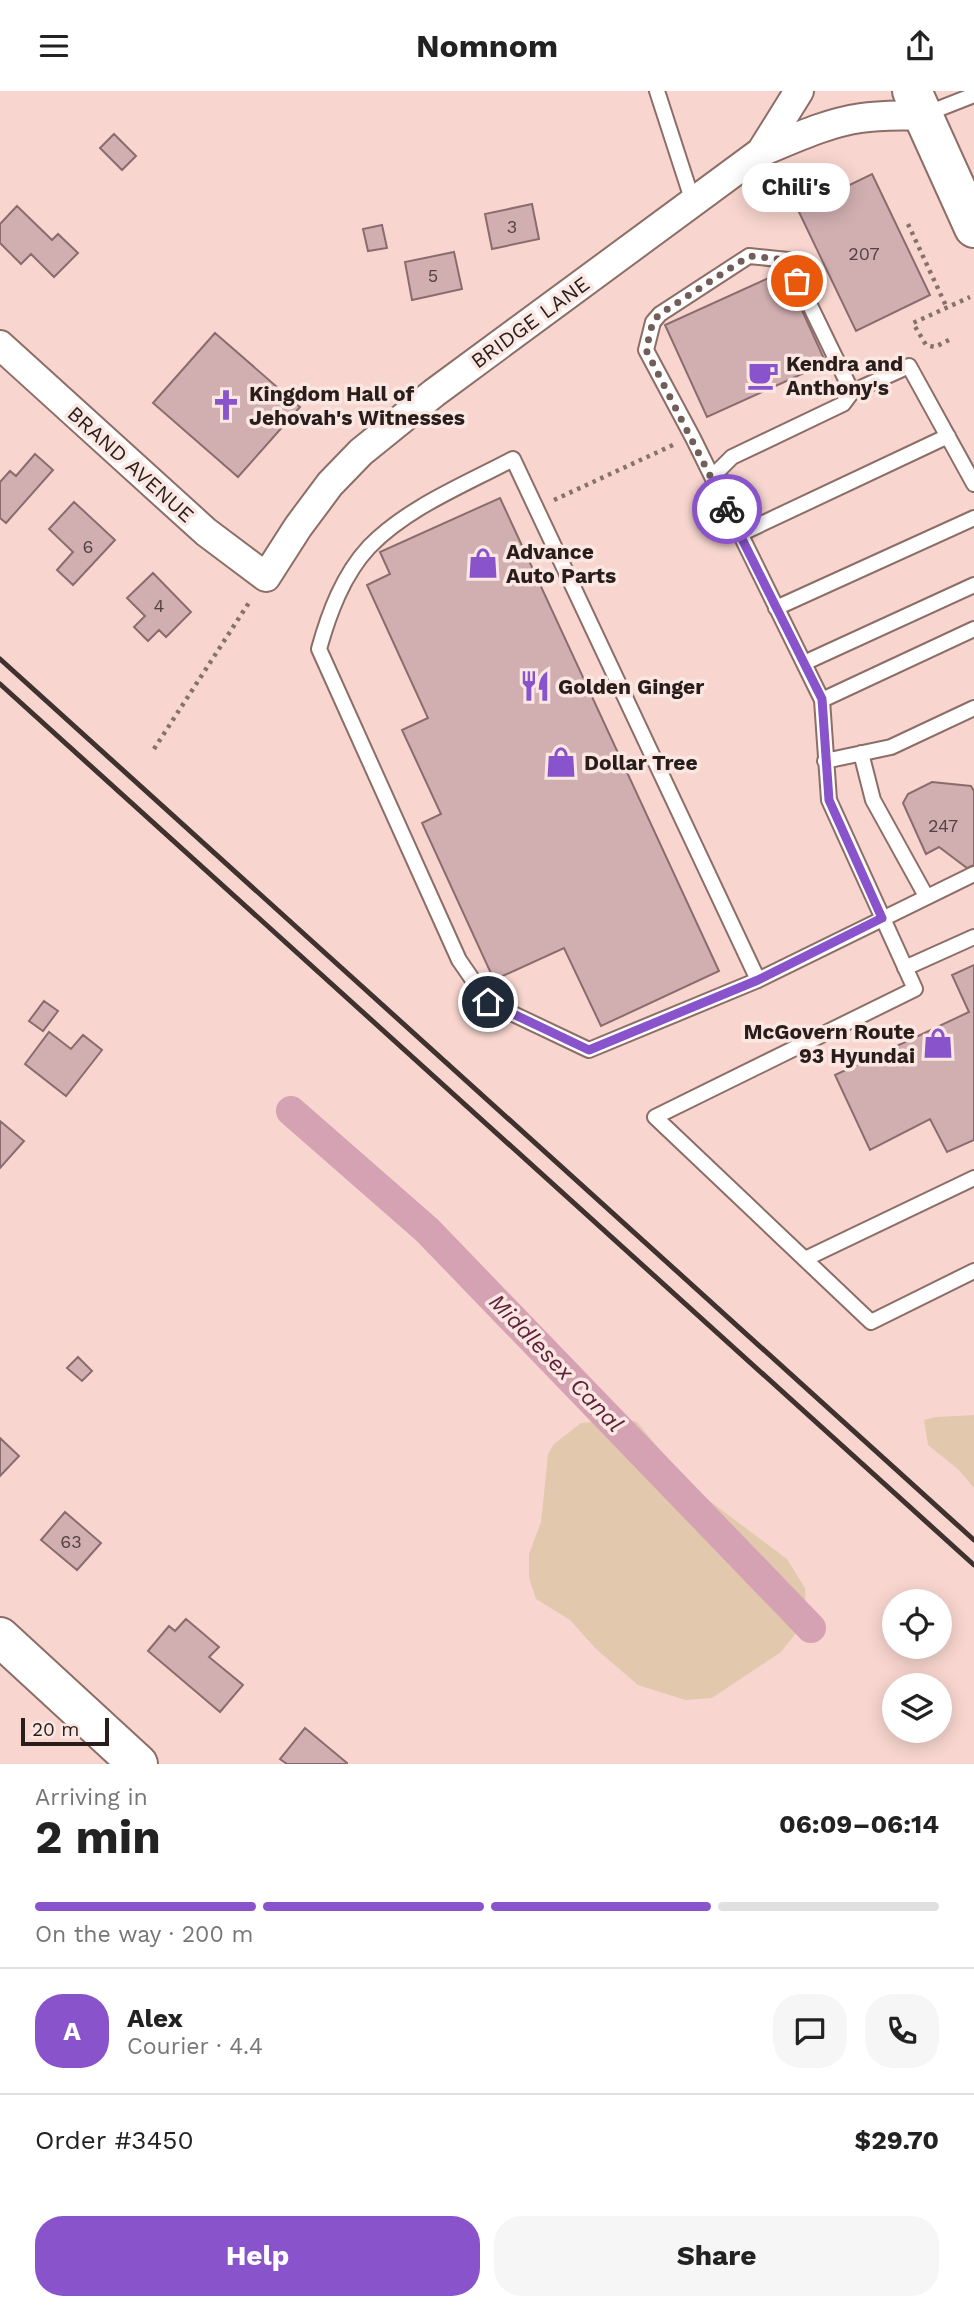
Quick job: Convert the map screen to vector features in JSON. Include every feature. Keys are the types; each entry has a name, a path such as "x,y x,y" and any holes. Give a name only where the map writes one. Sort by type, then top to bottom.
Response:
{"street":[{"name":"BRIDGE LANE","path":"761,152 799,91"},
{"name":"BRIDGE LANE","path":"266,577 330,484 361,453 434,393 761,152 807,133 846,121 877,117 917,103"},
{"path":"917,103 970,208"},
{"name":"BRAND AVENUE","path":"0,345 206,532 266,577"},
{"path":"0,1637 138,1764"}],"lane":[{"path":"657,91 693,202"},
{"path":"917,103 974,95"},
{"path":"852,392 788,260 749,256 653,321 646,350 822,699 829,800 915,989 655,1117 871,1322 974,1271"},
{"path":"712,477 733,457 844,404 852,392 909,366 974,484"},
{"path":"740,534 948,436"},
{"path":"758,980 513,460 426,504 369,548 336,597 319,649 459,960 488,1002 589,1050 758,980 974,874"},
{"path":"776,608 974,518"},
{"path":"804,663 974,585"},
{"path":"822,699 974,629"},
{"path":"825,761 891,747 972,713"},
{"path":"861,753 873,800 926,896"},
{"path":"905,968 974,937"},
{"path":"805,1259 974,1178"}],"path":[{"path":"908,225 947,308"},
{"path":"949,339 935,347 926,345 913,323 970,297"},
{"path":"553,500 674,444"},
{"path":"154,749 266,577"}],"shaded area":[{"path":"974,1415 974,1488 959,1470 928,1445 924,1420"},
{"path":"626,1419 637,1422 691,1487 787,1559 805,1588 806,1611 796,1633 781,1652 712,1698 685,1700 638,1685 596,1649 570,1620 536,1599 529,1578 529,1554 541,1522 548,1454 554,1444 581,1423"}],"building":[{"path":"114,134 136,156 122,170 100,148"},
{"path":"872,174 930,295 856,331 798,210"},
{"path":"532,204 539,239 492,249 485,214"},
{"path":"17,206 52,240 58,234 78,253 54,277 31,254 21,264 0,243 0,224"},
{"path":"382,225 387,248 368,251 363,229"},
{"path":"454,252 462,289 412,300 405,262"},
{"path":"784,271 826,363 707,417 665,325"},
{"name":"Kingdom Hall of Jehovah's Witnesses","path":"215,333 300,407 238,477 153,403"},
{"path":"35,454 53,470 6,523 0,518 0,482 10,471 16,476"},
{"path":"500,498 719,971 601,1026 564,948 494,980 422,823 441,814 402,730 428,718 367,585 390,574 380,552"},
{"path":"74,502 115,540 73,585 57,570 73,552 49,529"},
{"path":"153,573 191,612 166,637 159,630 148,641 134,627 145,616 127,598"},
{"path":"932,782 971,786 974,791 974,865 967,868 939,847 926,854 903,803 908,794"},
{"name":"McGovern Route 93 Hyundai","path":"974,965 974,1140 947,1152 930,1119 870,1150 835,1075 969,1012 952,975"},
{"path":"44,1001 58,1011 43,1031 29,1021"},
{"path":"49,1032 71,1049 83,1035 102,1050 66,1096 25,1064"},
{"path":"0,1121 24,1141 0,1168"},
{"path":"78,1357 92,1371 82,1381 67,1368"},
{"path":"0,1438 19,1456 0,1476"},
{"path":"65,1512 101,1543 77,1570 41,1540"},
{"path":"186,1619 219,1647 209,1657 243,1685 220,1712 148,1651 169,1626 175,1631"},
{"path":"305,1728 347,1764 287,1764 280,1759"}],"waterway":[{"name":"Middlesex Canal","path":"291,1111 427,1230 811,1628"}],"railway":[{"path":"0,659 974,1540"},
{"path":"0,684 974,1565"}],"way so far":[{"path":"727,509 646,350 653,321 749,256 788,260 797,281"}],"place":[{"name":"Chili's","path":"797,281"},
{"name":"Kendra and Anthony's","path":"763,375"},
{"name":"Kingdom Hall of Jehovah's Witnesses","path":"226,405"},
{"name":"Advance Auto Parts","path":"483,563"},
{"name":"Golden Ginger","path":"535,686"},
{"name":"Dollar Tree","path":"561,762"},
{"name":"McGovern Route 93 Hyundai","path":"938,1043"}],"route":[{"path":"488,1002 589,1050 758,980 882,918 829,800 822,699 727,509"}]}
